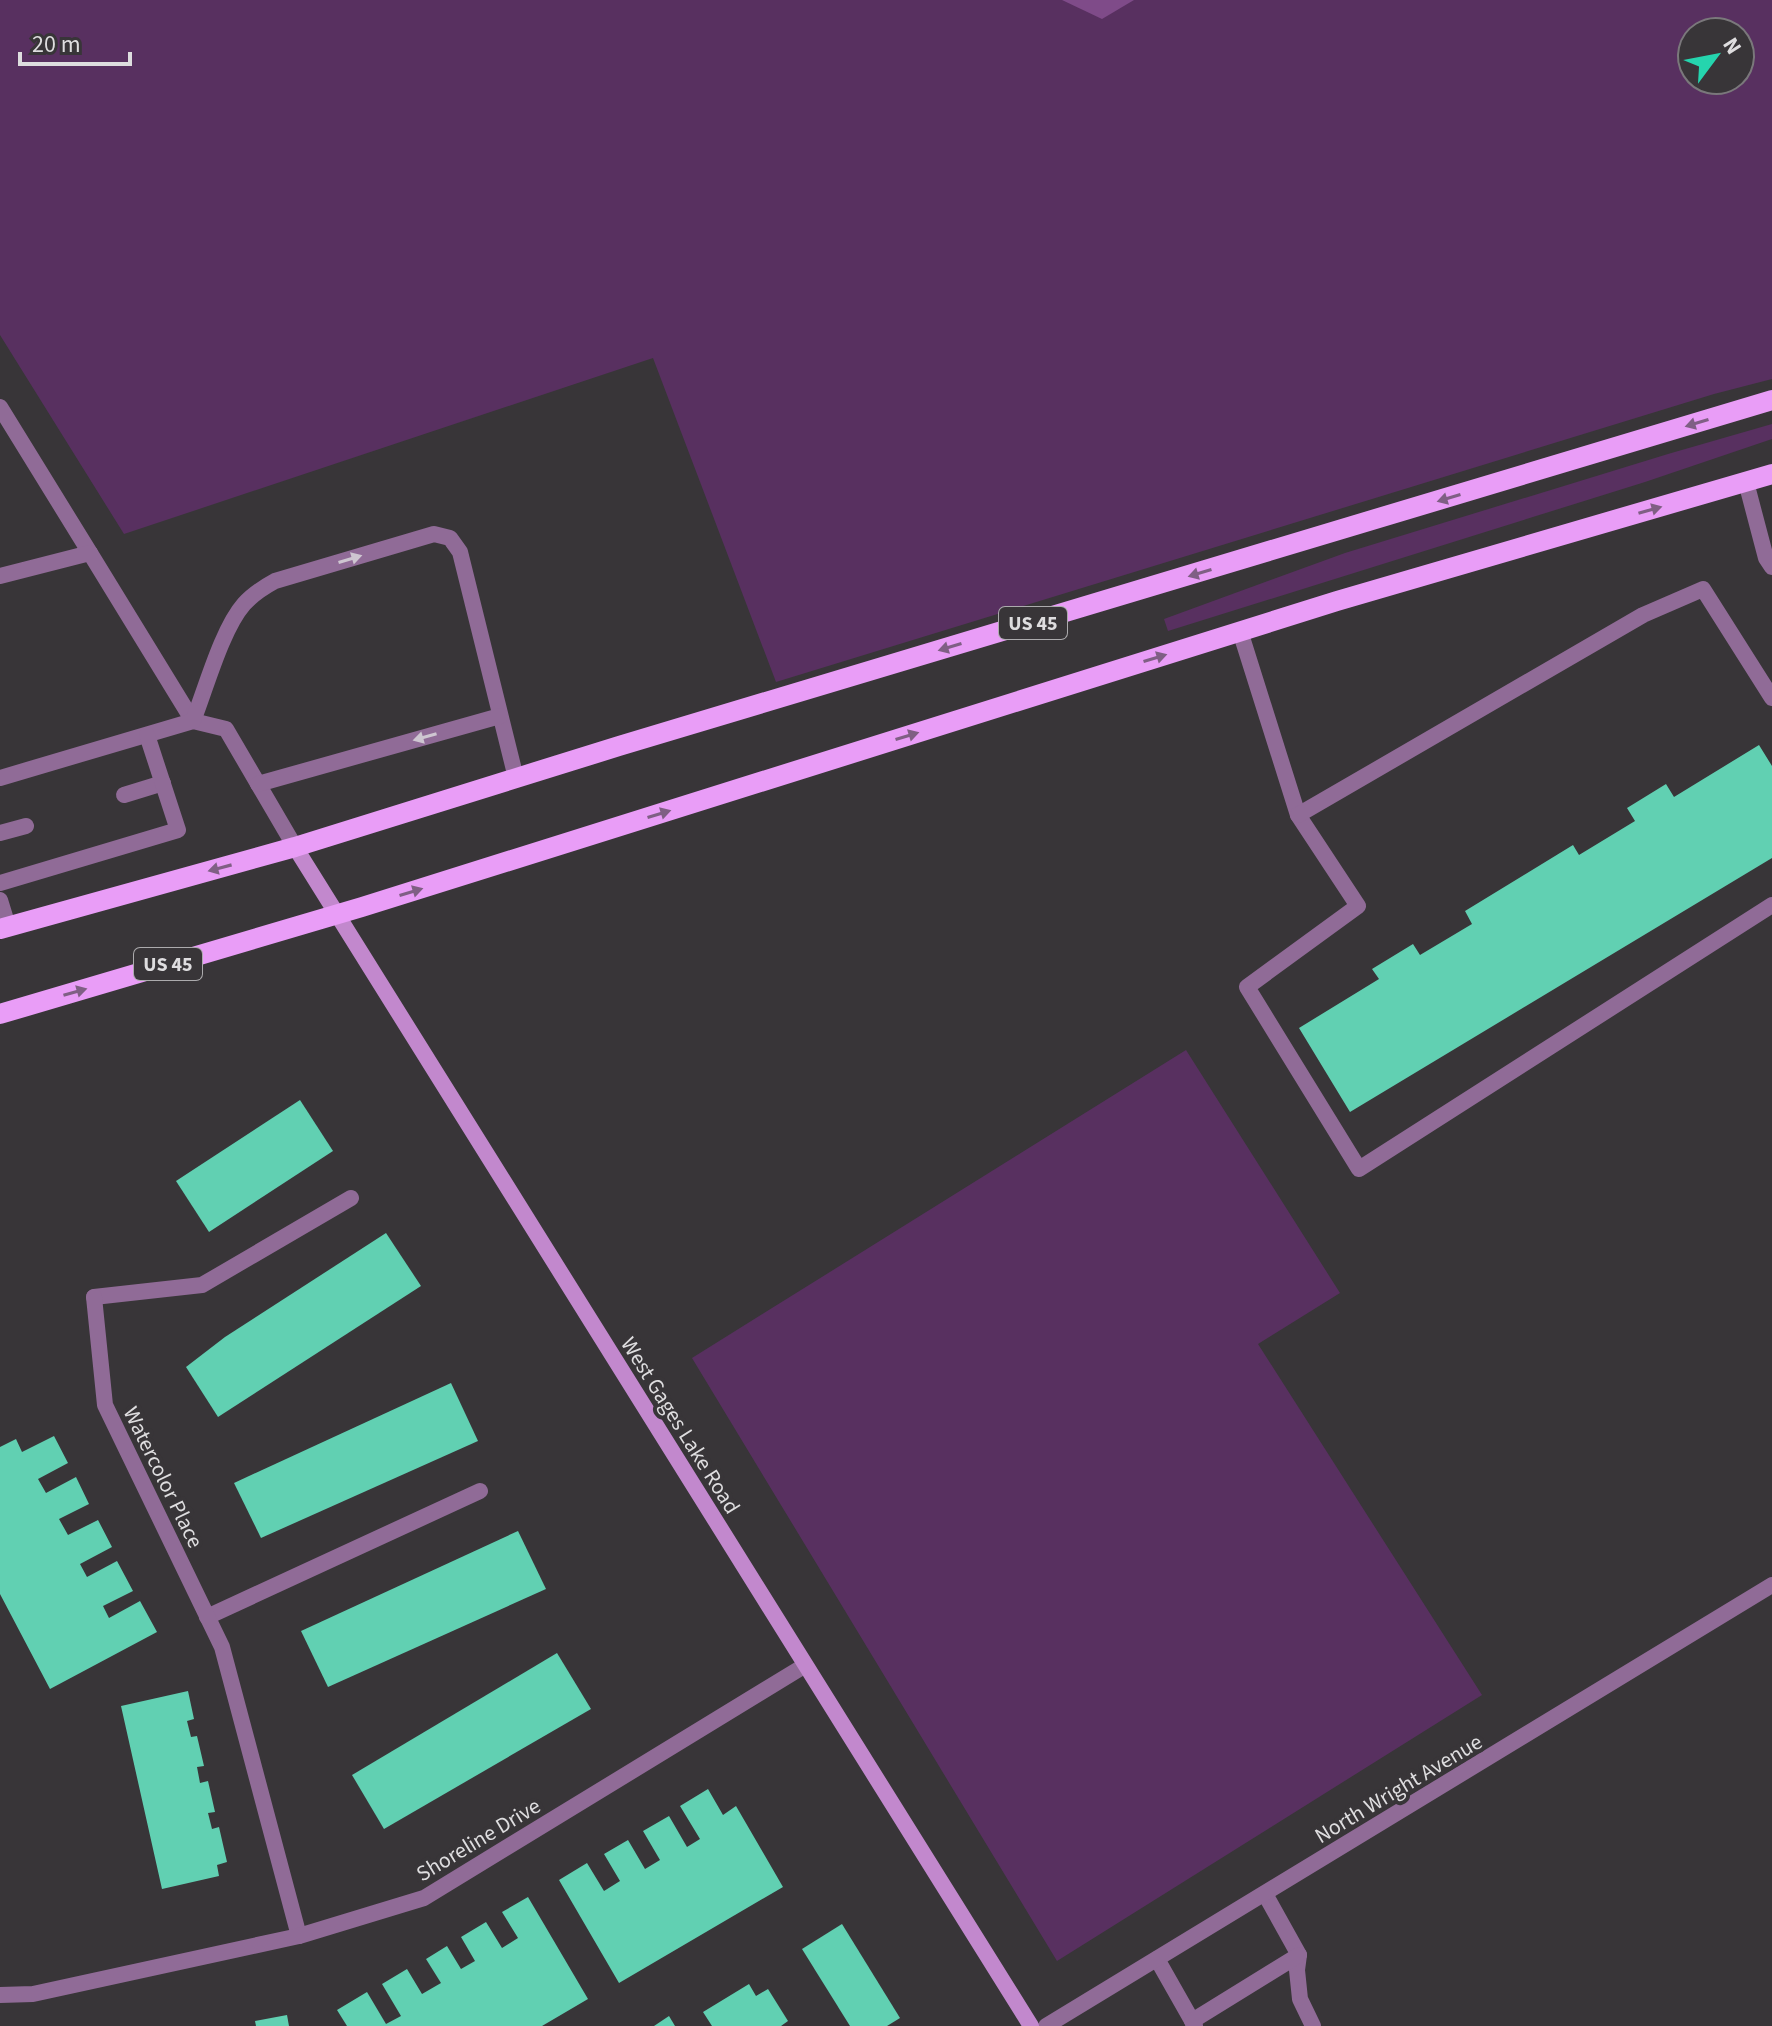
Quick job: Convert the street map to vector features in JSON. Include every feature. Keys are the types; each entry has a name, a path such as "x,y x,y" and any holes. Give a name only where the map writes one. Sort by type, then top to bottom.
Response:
{"main road":[{"name":"US 45","path":"4,928 295,847 1772,400"},
{"name":"US 45","path":"0,1014 336,914 1337,601 1772,474"}],"street":[{"path":"0,407 193,721"},
{"path":"1746,482 1766,558 1772,567"},
{"path":"193,721 226,633 245,603 263,588 275,581 442,534 450,538 460,552 516,778"},
{"path":"0,576 90,553"},
{"path":"1298,815 1643,615 1703,589 1772,698"},
{"path":"1240,631 1298,815 1358,906 1247,987 1359,1169 1772,905"},
{"path":"258,784 500,716"},
{"path":"0,778 193,721 226,729 295,847"},
{"path":"0,883 178,830 147,735"},
{"path":"124,795 163,783"},
{"path":"0,833 26,826"},
{"name":"West Gages Lake Road","path":"295,847 1031,2026"},
{"path":"0,900 4,928"},
{"name":"Watercolor Place","path":"299,1936 222,1647 105,1405 94,1297 202,1285 351,1198"},
{"path":"207,1617 480,1491"},
{"name":"North Wright Avenue","path":"1046,2026 1772,1585"},
{"name":"Shoreline Drive","path":"0,1995 33,1994 299,1936 424,1898 804,1666"},
{"path":"1265,1894 1299,1955 1300,1999 1313,2026"},
{"path":"1157,1959 1194,2023 1299,1955"}],"shaded area":[{"path":"0,0 1772,0 1772,379 1714,394 776,682 653,358 124,534 0,335"},
{"path":"1062,0 1134,0 1102,19"},
{"path":"1772,424 1772,439 1645,482 1168,631 1164,619 1345,553"},
{"path":"1186,1050 1340,1293 1258,1344 1482,1695 1057,1961 692,1358"}],"building":[{"path":"1759,745 1772,766 1772,858 1350,1112 1299,1028 1379,979 1372,969 1413,944 1420,955 1472,924 1465,911 1573,845 1579,855 1635,821 1627,808 1666,784 1674,797"},
{"path":"300,1100 333,1151 209,1232 176,1181"},
{"path":"386,1233 421,1286 218,1417 186,1367 225,1337"},
{"path":"451,1383 478,1441 261,1538 234,1483"},
{"path":"54,1436 68,1463 38,1479 46,1493 76,1477 89,1504 59,1519 68,1535 98,1520 112,1547 80,1564 87,1577 117,1561 133,1591 103,1606 109,1618 140,1601 157,1632 50,1689 0,1594 0,1447 16,1439 22,1452"},
{"path":"518,1531 546,1589 328,1687 301,1631"},
{"path":"557,1653 591,1709 384,1829 352,1775"},
{"path":"188,1691 194,1719 187,1721 191,1737 197,1736 204,1766 197,1767 200,1783 208,1781 215,1812 208,1813 212,1829 219,1827 227,1862 217,1865 219,1876 162,1889 121,1706"},
{"path":"708,1789 723,1815 736,1806 783,1887 619,1983 559,1880 587,1863 604,1891 620,1881 604,1854 628,1840 645,1869 660,1860 643,1831 669,1816 687,1847 700,1839 680,1806"},
{"path":"528,1897 588,1999 542,2026 347,2026 337,2010 367,1992 386,2024 401,2016 382,1984 407,1969 422,1994 441,1983 426,1959 447,1946 461,1969 475,1961 461,1937 486,1922 502,1948 518,1938 502,1912"},
{"path":"842,1924 900,2018 887,2026 850,2026 802,1949"},
{"path":"749,1984 756,1996 768,1989 788,2021 781,2026 712,2026 703,2012"},
{"path":"287,2015 289,2026 256,2026 255,2021"},
{"path":"669,2016 675,2026 654,2026"}]}
